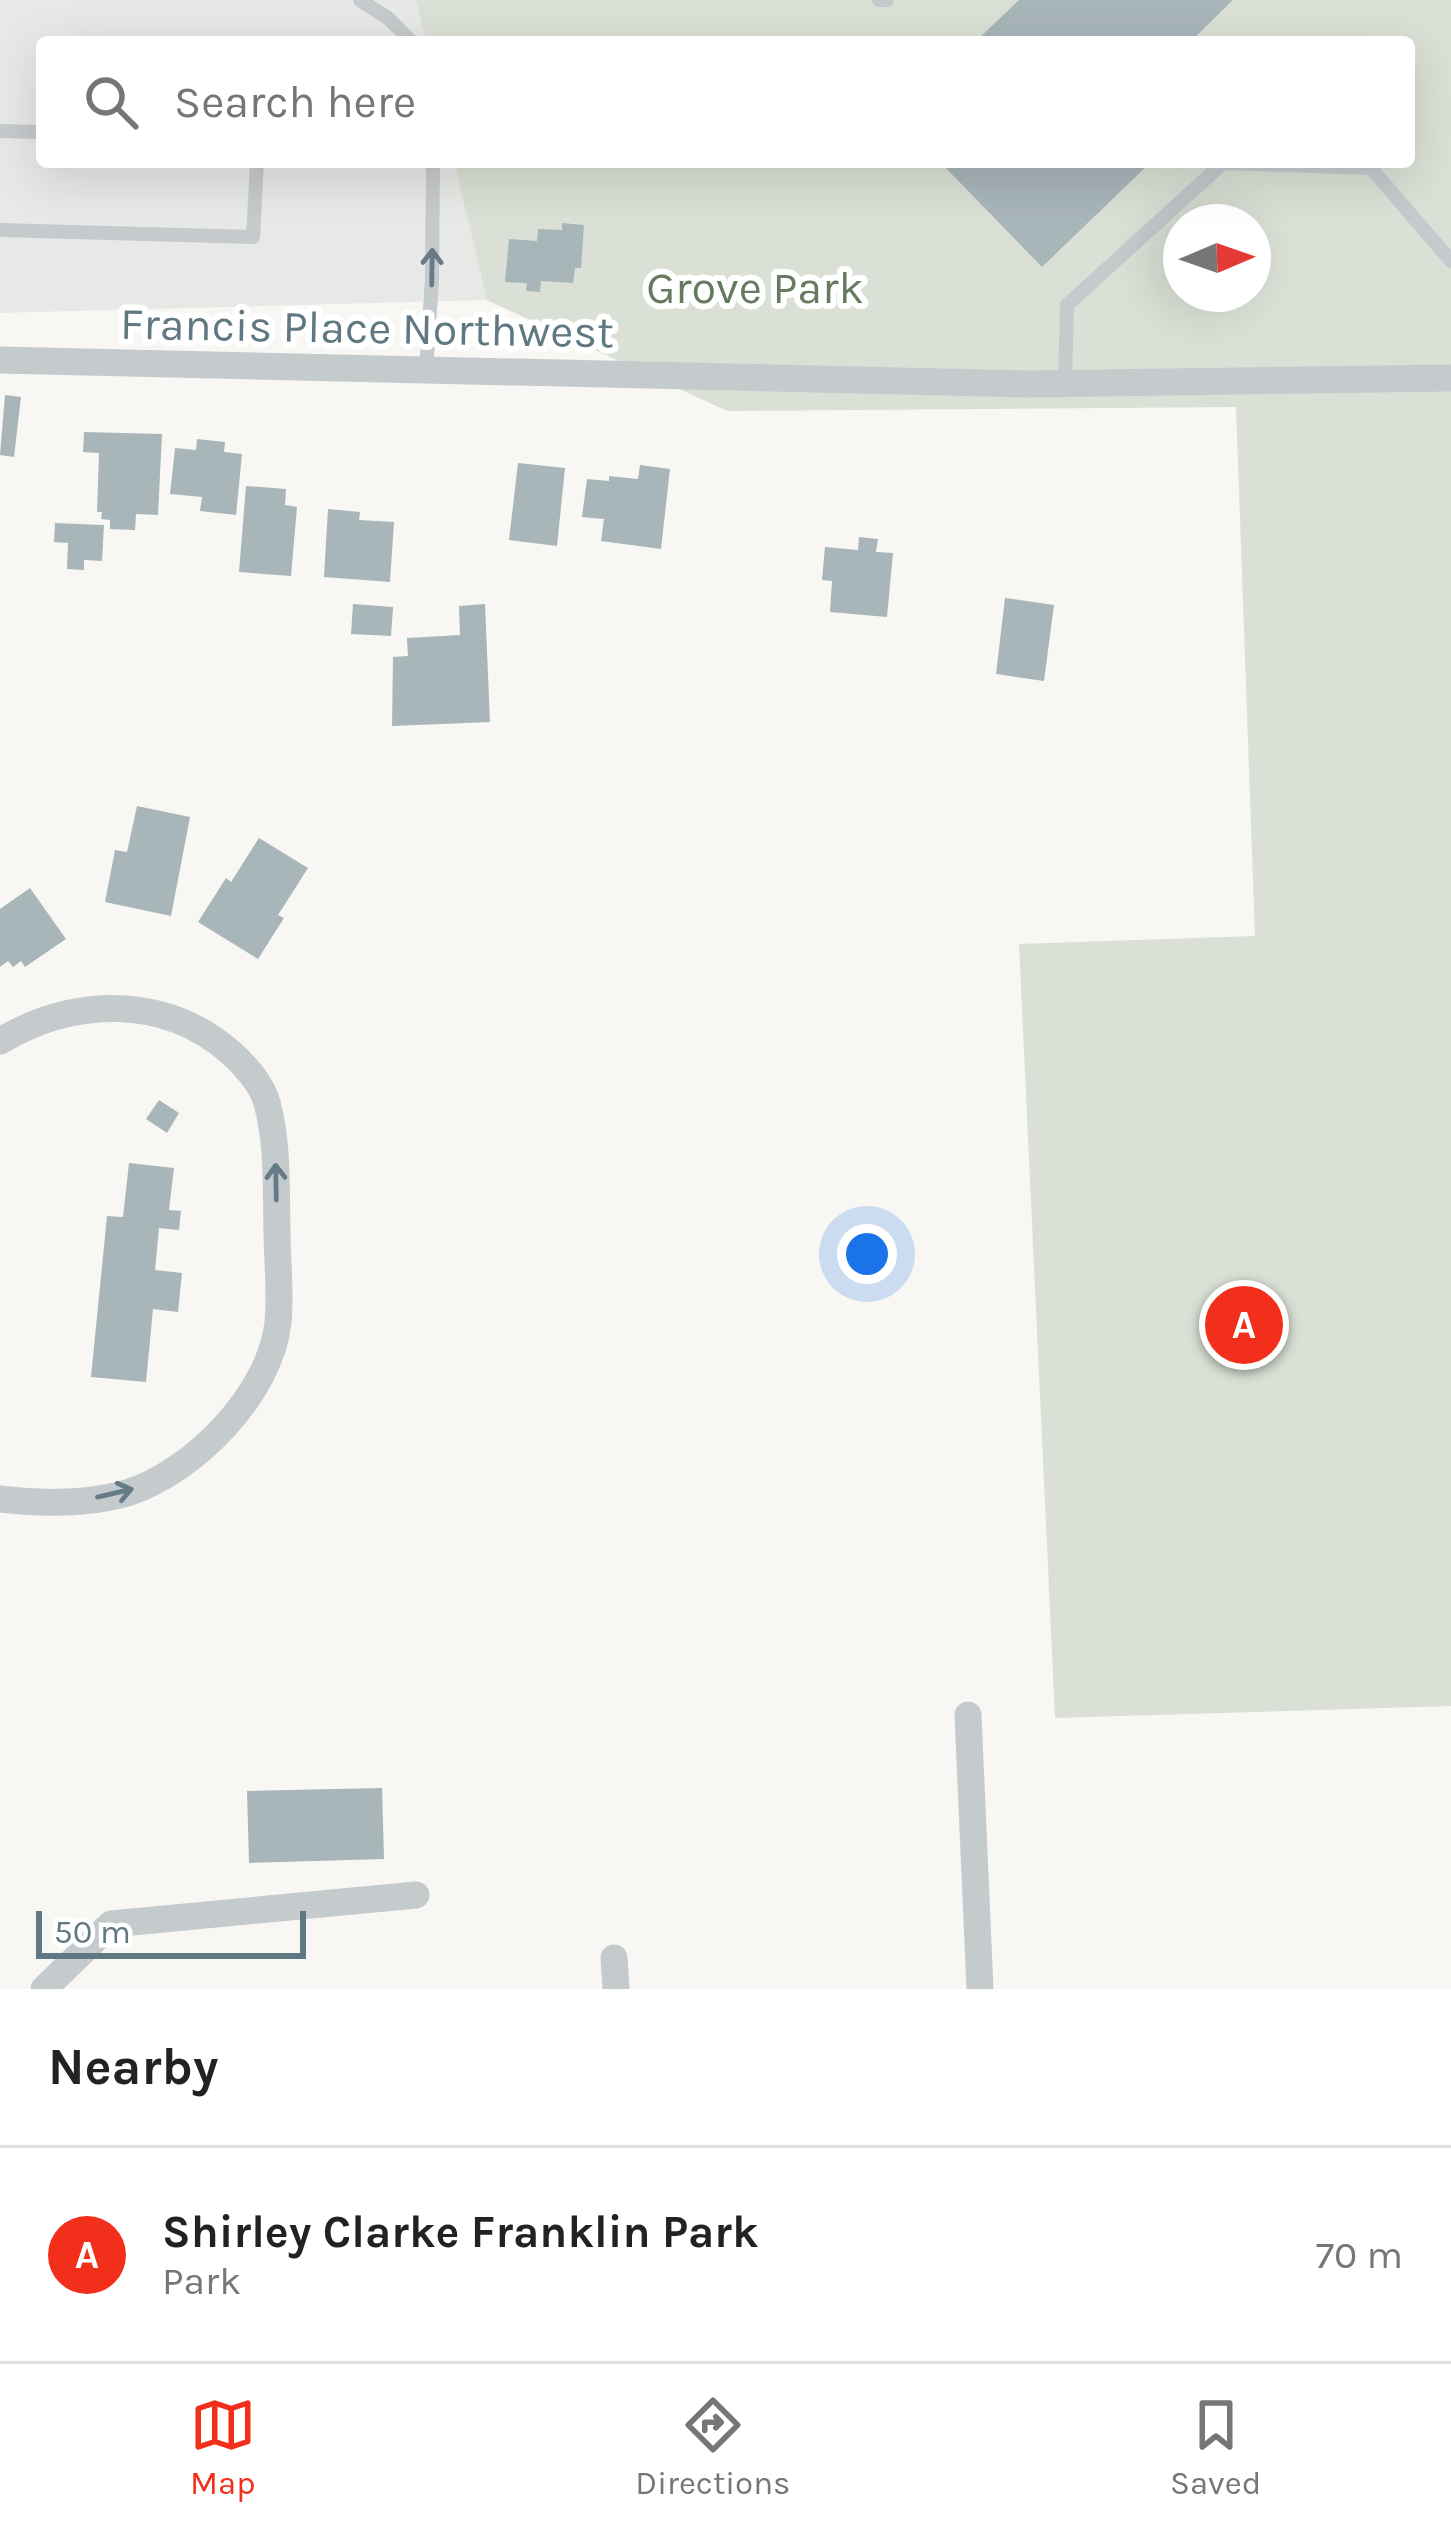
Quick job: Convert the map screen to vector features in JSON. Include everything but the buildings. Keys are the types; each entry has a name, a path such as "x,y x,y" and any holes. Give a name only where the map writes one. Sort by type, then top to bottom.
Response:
{"street":[{"name":"Francis Place Northwest","path":"0,360 1065,383 1451,378"},
{"path":"0,1041 25,1026 73,1011 124,1007 171,1016 210,1035 244,1064 266,1099 276,1163 278,1326 257,1387 200,1453 129,1492 53,1504 0,1499"},
{"path":"968,1715 980,1989"},
{"path":"44,1989 111,1924 416,1895"},
{"path":"614,1958 616,1989"}],"lane":[{"path":"360,0 406,36"},
{"path":"0,130 36,132"},
{"path":"0,230 253,237 256,168"},
{"path":"425,371 433,168"},
{"path":"1065,383 1067,305 1218,168"},
{"path":"1346,168 1371,169 1451,262"}],"shaded area":[{"path":"0,0 416,0 425,36 36,36 36,168 455,168 487,300 0,313"}],"green space":[{"name":"Grove Park","path":"416,0 1451,0 1451,1706 1055,1718 1019,944 1255,936 1236,407 727,411 487,300 455,168 1415,168 1415,36 425,36"}],"place":[{"name":"Shirley Clarke Franklin Park","path":"1244,1325"}]}
